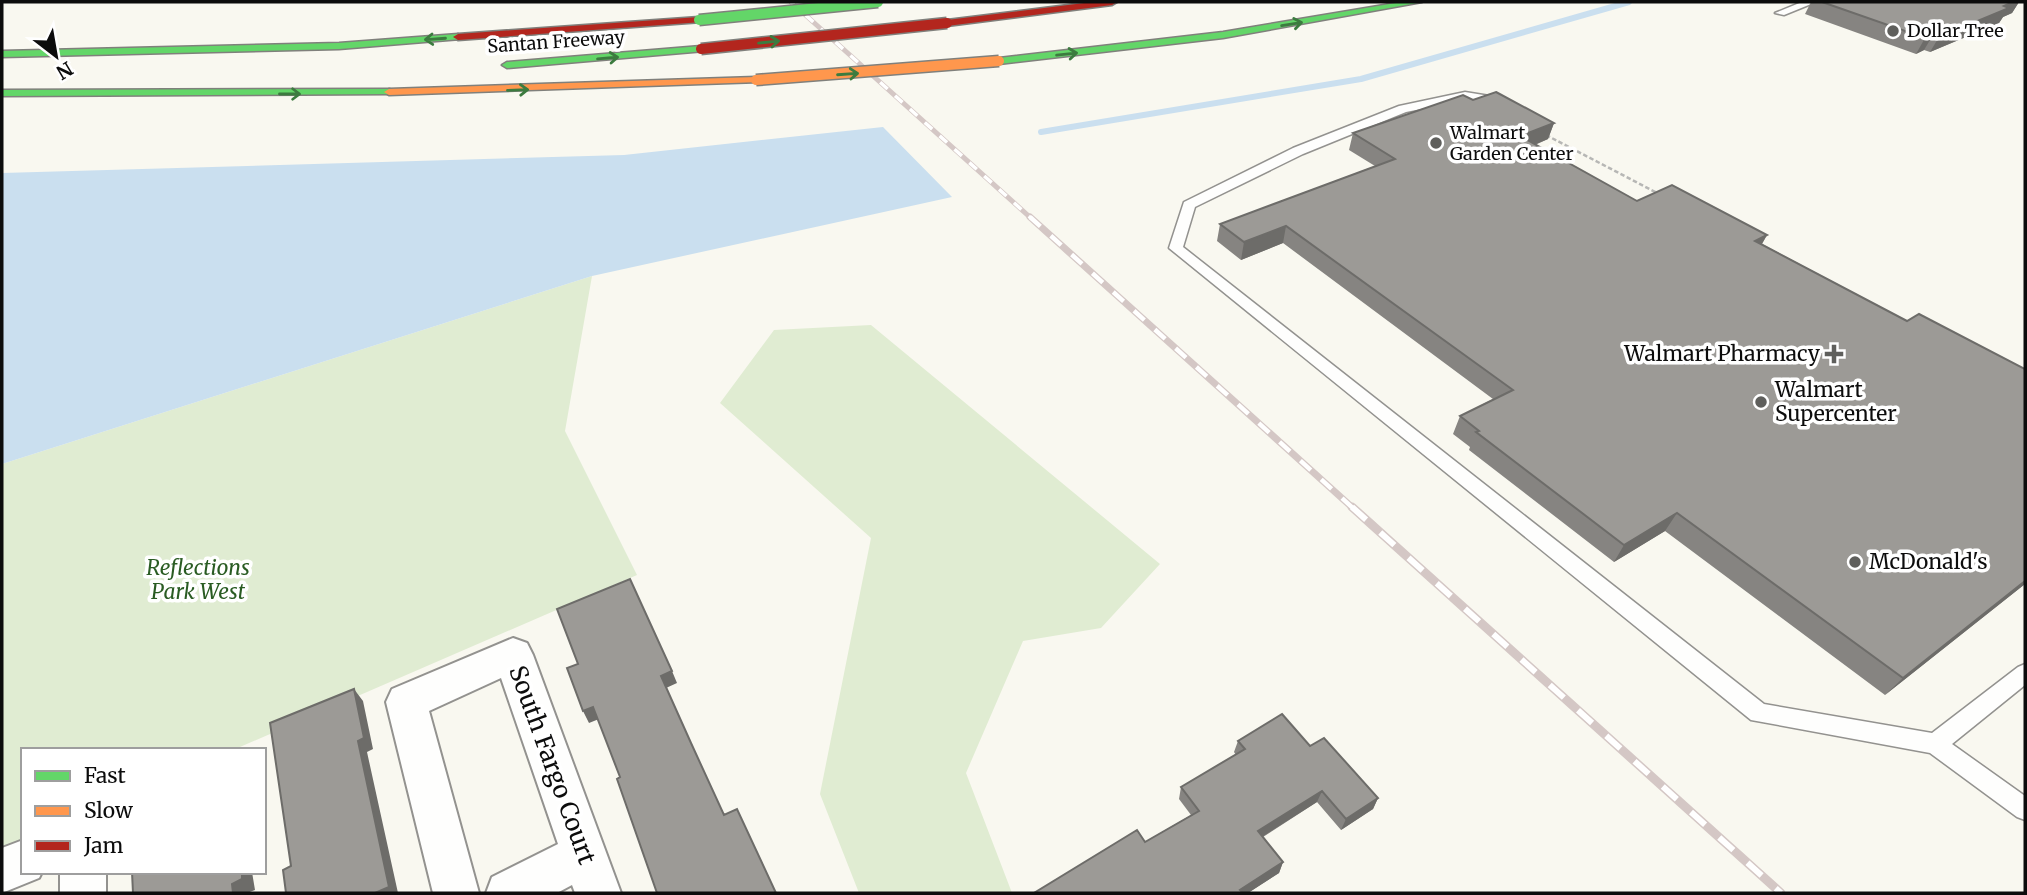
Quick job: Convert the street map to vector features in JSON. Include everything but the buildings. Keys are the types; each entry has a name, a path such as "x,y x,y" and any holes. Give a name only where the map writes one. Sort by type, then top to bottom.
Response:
{"highway":[{"name":"Santan Freeway","path":"2,54 339,46 699,20 878,2"},
{"name":"Santan Freeway","path":"486,67 701,49 947,23 1112,2"},
{"path":"2,91 348,93 756,80 999,61 1223,35 1417,2"},
{"path":"129,53 404,24"},
{"path":"2,91 362,75"}],"street":[{"name":"South Fargo Court","path":"456,893 405,702 513,655 591,874"},
{"path":"2,871 21,863"},
{"path":"83,874 83,893"},
{"path":"509,893 591,874"}],"lane":[{"path":"1780,13 1811,2"},
{"path":"1502,102 1465,96 1403,109 1298,151 1189,205 1176,248 1759,713 1935,744 2025,810"},
{"path":"1935,744 2025,673"}],"path":[{"path":"1543,133 1660,195"}],"green space":[{"name":"Reflections Park West","path":"592,276 565,431 637,575 238,748 21,748 21,842 2,850 2,464"},
{"path":"871,325 1160,564 1101,628 1023,641 966,773 1012,893 859,893 820,794 871,538 720,403 774,330"}],"water":[{"path":"883,127 952,197 592,276 2,464 2,173 624,155"}],"waterway":[{"path":"1041,132 1361,79 1629,2"}],"railway":[{"path":"791,2 1032,219"},
{"path":"1030,217 1354,509"},
{"path":"1352,507 1781,893"}],"traffic: fast":[{"path":"699,20 878,2"},
{"path":"999,61 1223,35 1417,2"},
{"path":"2,54 339,46 458,37"},
{"path":"507,65 701,49"},
{"path":"2,93 389,92"}],"traffic: slow":[{"path":"756,80 999,61"},
{"path":"389,92 756,80"}],"traffic: jam":[{"path":"947,23 1112,2"},
{"path":"458,37 699,20"},
{"path":"701,49 947,23"}],"place":[{"name":"Dollar Tree","path":"1893,31"},
{"name":"Walmart Garden Center","path":"1436,143"},
{"name":"Walmart Pharmacy","path":"1834,354"},
{"name":"Walmart Supercenter","path":"1761,402"},
{"name":"McDonald's","path":"1855,562"}]}
